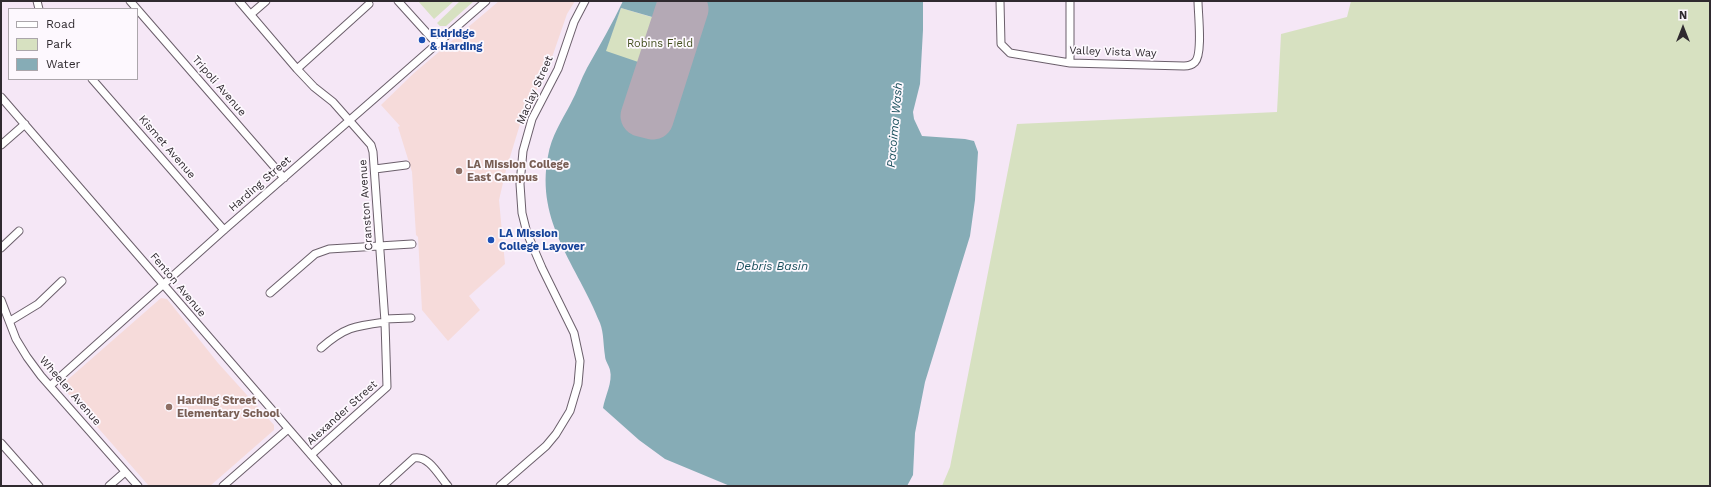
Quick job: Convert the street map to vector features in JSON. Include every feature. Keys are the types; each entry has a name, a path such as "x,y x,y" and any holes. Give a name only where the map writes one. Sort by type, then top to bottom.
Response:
{"street":[{"name":"Cranston Avenue","path":"239,1 297,69 333,102 371,145 376,169 385,320 387,387"},
{"path":"251,14 266,1"},
{"path":"398,1 436,43"},
{"name":"Harding Street","path":"50,386 224,230 436,43 486,1"},
{"name":"Maclay Street","path":"500,486 546,446 556,434 570,412 578,384 580,361 574,333 542,268 527,233 522,213 520,184 523,151 532,119 558,69 574,22 585,1"},
{"name":"Valley Vista Way","path":"1000,1 1000,39 1001,44 1010,53 1070,63 1184,66 1189,66 1196,61 1199,51 1198,1"},
{"path":"1070,1 1070,63"},
{"path":"297,69 368,4"},
{"name":"Tripoli Avenue","path":"138,10 284,178"},
{"name":"Kismet Avenue","path":"93,80 224,230"},
{"name":"Fenton Avenue","path":"1,97 164,284 202,331 338,486"},
{"path":"1,145 25,124"},
{"path":"376,169 406,165"},
{"path":"1,248 19,231"},
{"path":"270,293 315,254 329,249 412,244"},
{"path":"10,321 38,304 62,281"},
{"name":"Wheeler Avenue","path":"1,300 16,338 27,357 50,386 138,486"},
{"path":"321,348 343,330 355,326 385,320 411,318"},
{"name":"Alexander Street","path":"311,455 387,387"},
{"path":"223,486 288,429"},
{"path":"1,443 38,486"},
{"path":"383,486 414,458 420,457 426,459 448,486"},
{"path":"109,486 125,472"}],"shaded area":[{"name":"LA Mission College East Campus","path":"499,1 575,1 567,14 549,66 521,121 506,170 499,200 505,264 469,296 480,310 448,341 422,310 418,237 416,235 412,172 398,127 400,126 381,105 414,73"},
{"name":"Harding Street Elementary School","path":"161,298 167,299 218,363 274,425 274,430 210,486 149,486 64,389 65,382"}],"green space":[{"path":"418,1 454,1 434,19"},
{"path":"460,1 474,1 446,26 440,26 437,23"},
{"name":"Robins Field","path":"672,1 697,7 658,125 630,115 605,51 621,8 665,21"},
{"path":"1351,1 1710,1 1710,486 942,486 950,467 1017,124 1277,112 1281,34 1347,17"}],"water":[{"name":"Debris Basin","path":"623,1 672,1 666,21 621,8 606,51 647,65 630,115 658,125 697,7 676,1 923,1 920,84 913,112 914,119 922,136 974,141 978,152 975,200 970,236 925,382 915,433 913,475 907,486 730,486 665,459 639,440 603,408 611,375 605,358 603,335 600,323 591,302 570,263 553,223 548,202 546,180 549,149 554,135 585,72"}],"runway":[{"path":"677,6 688,9 653,119 641,116 677,6"}],"place":[{"name":"Eldridge & Harding","path":"422,40"},
{"name":"LA Mission College East Campus","path":"459,171"},
{"name":"LA Mission College Layover","path":"491,240"},
{"name":"Harding Street Elementary School","path":"169,407"}],"water label":[{"name":"Pacoima Wash","path":"895,125"}]}
